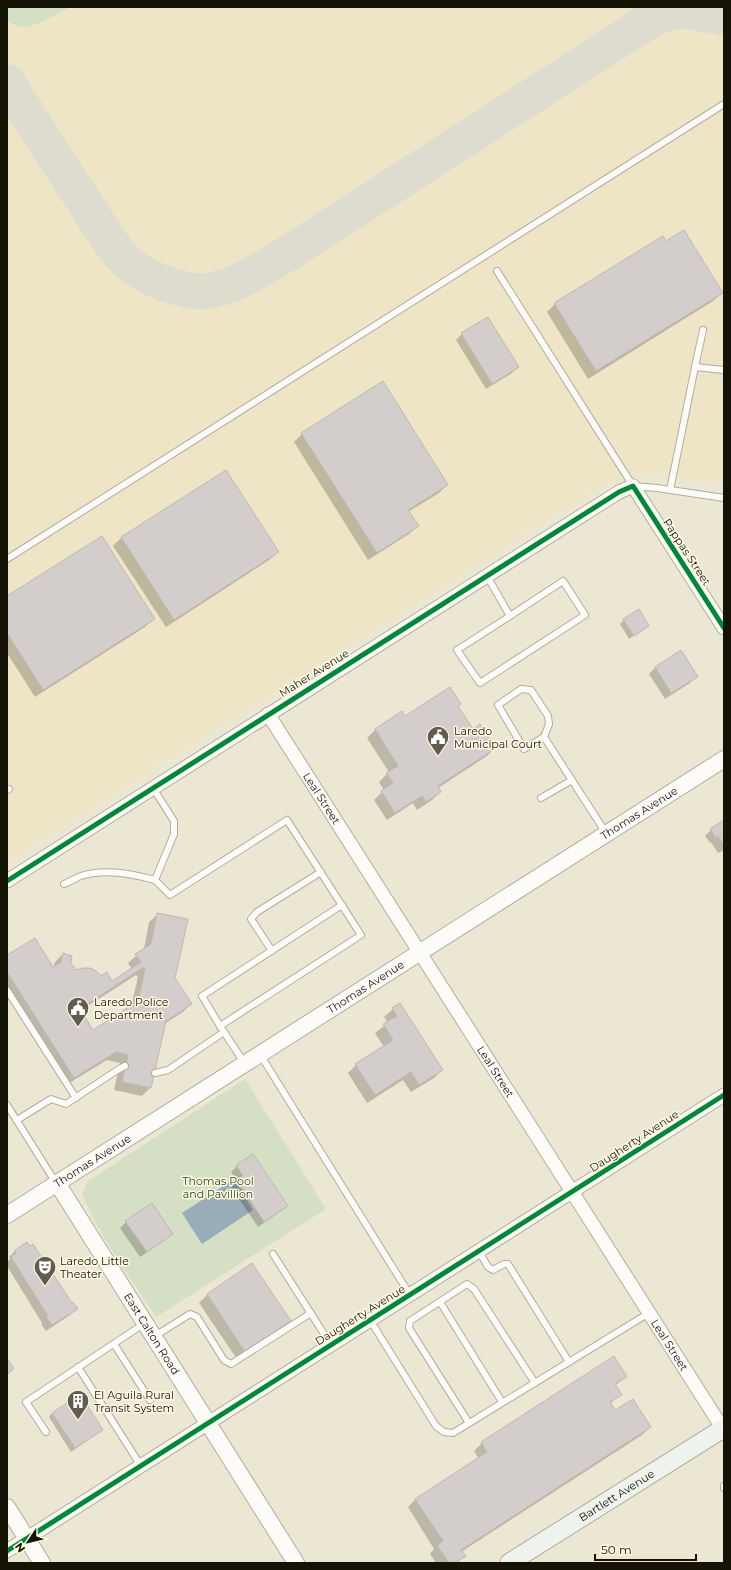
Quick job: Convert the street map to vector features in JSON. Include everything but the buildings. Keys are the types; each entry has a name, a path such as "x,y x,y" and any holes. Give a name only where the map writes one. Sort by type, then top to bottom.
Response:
{"main road":[{"name":"Bartlett Avenue","path":"509,1563 724,1429"}],"street":[{"name":"Maher Avenue","path":"7,881 619,492 633,486"},
{"name":"Pappas Street","path":"633,486 724,628"},
{"name":"Leal Street","path":"268,714 571,1192 724,1429"},
{"name":"Thomas Avenue","path":"7,1215 724,759"},
{"name":"Daugherty Avenue","path":"7,1550 142,1466 724,1095"},
{"name":"East Calton Road","path":"57,1183 296,1563"},
{"path":"7,1507 42,1563"}],"lane":[{"path":"7,559 724,104"},
{"name":"Pappas Street","path":"497,271 633,486"},
{"path":"670,490 703,330"},
{"path":"695,367 724,370"},
{"path":"633,486 724,498"},
{"path":"486,576 510,616"},
{"path":"563,581 585,615 480,683 457,650 510,616 563,581"},
{"path":"521,689 531,690 548,716 548,724 544,737 524,749 498,705 521,689"},
{"path":"544,737 607,834"},
{"path":"541,798 572,780"},
{"path":"153,788 174,821 174,834 155,880"},
{"path":"64,884 82,876 128,873 155,880 170,895 287,820 361,935 220,1026"},
{"path":"272,951 251,919 257,912 320,872"},
{"path":"245,1064 202,996 342,905"},
{"path":"7,990 76,1098"},
{"path":"154,1073 168,1070 224,1032"},
{"path":"260,1054 410,1295"},
{"path":"17,1120 51,1099 66,1104 125,1066"},
{"name":"East Calton Road","path":"7,1104 57,1183"},
{"path":"479,1251 488,1267 493,1270 504,1264 508,1264 569,1362"},
{"path":"273,1254 331,1345"},
{"path":"469,1423 409,1328 410,1321 467,1284 474,1289 535,1383"},
{"path":"440,1302 502,1402"},
{"path":"370,1320 436,1426 444,1432 453,1433 649,1312"},
{"path":"46,1432 26,1402 114,1344 190,1314 197,1317 224,1360 231,1364 311,1313"},
{"path":"114,1344 150,1400"},
{"path":"78,1368 142,1466"}],"shaded area":[{"path":"7,7 724,7 724,484 649,473 606,484 7,861"}],"green space":[{"path":"7,7 70,7 42,22 25,27 18,26 7,21"},
{"name":"Thomas Pool and Pavillion","path":"245,1079 326,1209 156,1317 107,1242 82,1194 88,1181"}],"water":[{"path":"234,1179 253,1210 202,1244 182,1213"}],"taxiway":[{"path":"7,82 100,227 114,247 128,263 143,274 171,286 191,291 208,291 219,289 239,281 287,254 658,15 683,10 720,17"}],"cycle path":[{"path":"7,881 619,492 633,486 724,628"},
{"path":"7,1551 724,1095"}],"place":[{"name":"Laredo Municipal Court","path":"438,756"},
{"name":"Laredo Police Department","path":"78,1028"},
{"name":"Laredo Little Theater","path":"45,1286"},
{"name":"El Aguila Rural Transit System","path":"78,1420"}]}
